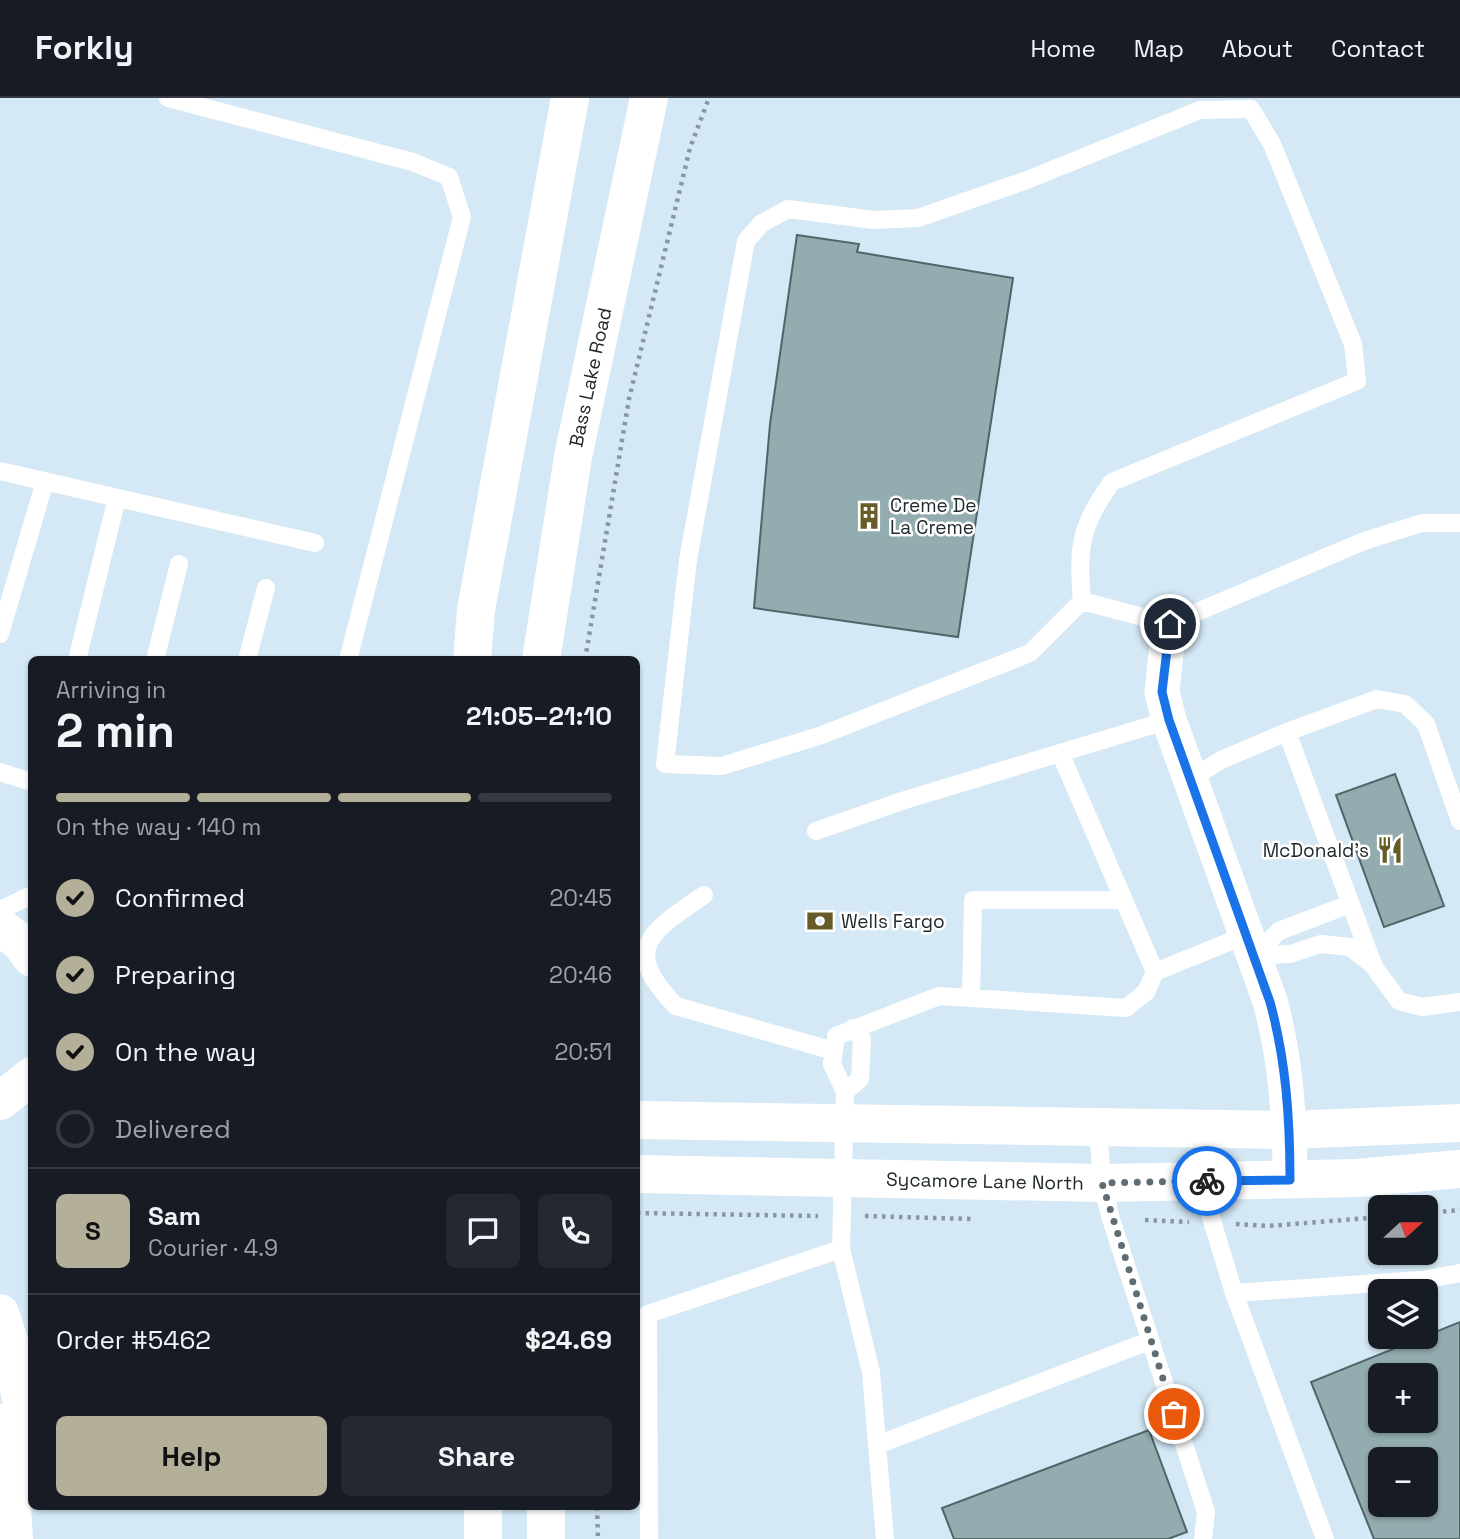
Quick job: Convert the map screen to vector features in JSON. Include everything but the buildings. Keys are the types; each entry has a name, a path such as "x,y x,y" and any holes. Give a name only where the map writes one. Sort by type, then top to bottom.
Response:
{"street":[{"path":"472,656 476,610 486,550 570,98"},
{"name":"Bass Lake Road","path":"542,656 573,457 649,98"},
{"path":"1170,624 1162,692 1169,720 1250,946 1281,1043 1290,1130 1290,1180"},
{"path":"0,927 20,942 28,953"},
{"path":"640,1120 845,1108 1098,1126 1290,1130 1460,1123"},
{"name":"Sycamore Lane North","path":"640,1174 1102,1183 1290,1180 1460,1169"},
{"path":"0,1313 12,1351 27,1485 14,1539"},
{"path":"0,1423 27,1485"},
{"path":"32,1510 37,1539"},
{"path":"483,1510 484,1539"},
{"path":"546,1510 546,1539"}],"lane":[{"path":"168,98 414,162 449,177 462,217 349,656"},
{"path":"1251,109 1272,144 1353,344 1357,381 1112,482 1090,511 1078,559 1082,601 1031,653 822,734 722,766 665,764 690,547 746,242 762,223 788,209 874,220 918,218 1027,180 1200,110 1251,109"},
{"path":"0,471 316,543"},
{"path":"0,634 45,481"},
{"path":"78,656 117,498"},
{"path":"1082,601 1170,624 1364,541 1422,523 1460,523"},
{"path":"156,656 179,564"},
{"path":"248,656 266,588"},
{"path":"1191,779 1221,761 1287,732 1377,699 1405,704 1426,724 1460,821"},
{"path":"816,831 905,800 1061,755 1169,720"},
{"path":"1287,732 1374,967"},
{"path":"885,1539 871,1372 841,1249 845,1108 832,1064 836,1036 939,996 1126,1008 1146,992 1155,972 1061,755"},
{"path":"0,772 28,781"},
{"path":"704,895 655,929 647,948 648,968 660,989 676,1006 834,1051"},
{"path":"0,911 28,897"},
{"path":"971,998 973,900 1124,900"},
{"path":"1155,972 1250,946 1279,931 1350,904"},
{"path":"1250,946 1290,954 1321,944 1350,947 1374,967 1399,1001 1422,1007 1460,1002"},
{"path":"845,1108 860,1079 862,1041 853,1028"},
{"path":"1098,1126 1102,1183 1149,1341 1206,1512 1203,1539"},
{"path":"1200,1181 1234,1293 1325,1539"},
{"path":"649,1539 648,1314 841,1249"},
{"path":"1234,1293 1423,1280 1460,1273"},
{"path":"877,1445 1149,1341"}],"path":[{"path":"586,656 628,399 690,148 709,98"},
{"path":"1438,1212 1460,1210"},
{"path":"597,1510 598,1539"}],"way so far":[{"path":"1174,1414 1149,1341 1102,1183 1207,1181"}],"place":[{"name":"Creme De La Creme","path":"869,516"},
{"name":"McDonald's","path":"1390,850"},
{"name":"Wells Fargo","path":"820,921"}],"route":[{"path":"1170,624 1162,692 1169,720 1270,1002 1281,1043 1290,1130 1290,1180 1207,1181"}]}
